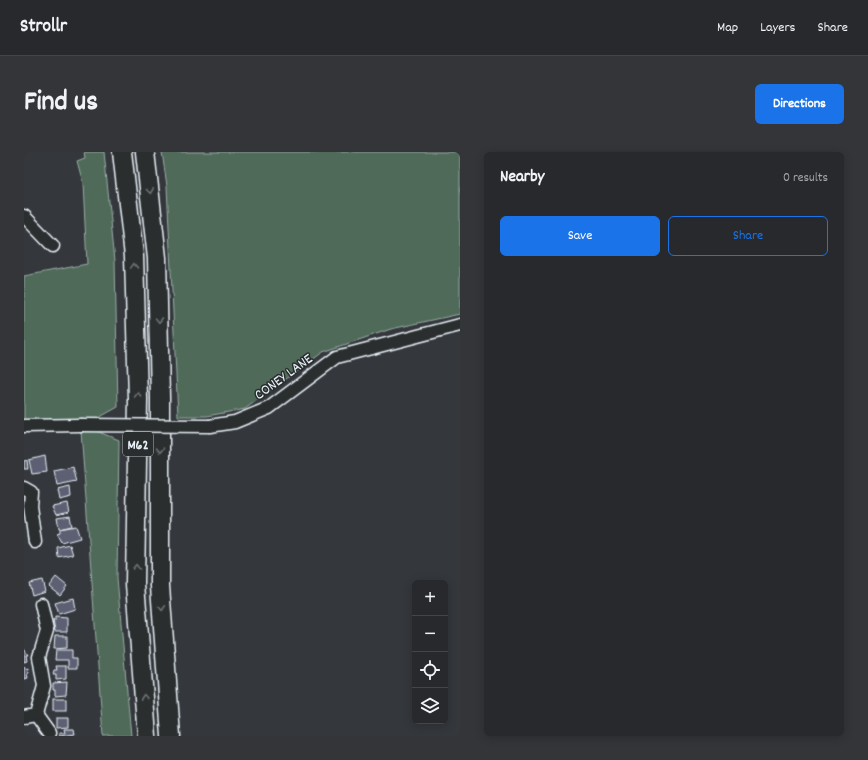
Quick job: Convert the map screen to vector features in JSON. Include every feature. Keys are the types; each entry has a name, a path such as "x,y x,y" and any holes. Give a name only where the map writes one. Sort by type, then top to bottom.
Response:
{"highway":[{"name":"M62","path":"122,152 134,256 138,399 136,584 147,736"},
{"name":"M62","path":"145,152 158,258 160,586 171,736"}],"street":[{"path":"24,216 53,246"},
{"name":"CONEY LANE","path":"24,426 210,426 236,422 264,410 286,396 337,357 460,325"},
{"path":"24,488 31,492 30,506 35,542"},
{"path":"36,714 44,686 39,657 47,631 41,604"},
{"path":"24,717 36,714"},
{"path":"36,714 49,733"}],"green space":[{"path":"84,152 104,152 115,261 118,407 91,422 24,422 24,276 87,264 83,183 77,161 85,158"},
{"path":"162,152 460,152 460,314 391,329 323,352 245,409 207,416 178,416 167,186"},
{"path":"91,429 119,440 117,578 131,736 103,736 81,430"}],"building":[{"path":"45,456 47,472 32,474 29,460"},
{"path":"27,460 28,469 24,469 24,461"},
{"path":"73,467 77,482 57,486 54,471"},
{"path":"70,487 71,497 59,500 57,490"},
{"path":"67,503 69,512 56,515 52,506"},
{"path":"70,516 72,526 59,529 57,518"},
{"path":"76,526 80,538 62,543 57,534 60,533 60,529"},
{"path":"70,545 73,555 59,558 58,548"},
{"path":"56,577 67,586 60,595 49,586"},
{"path":"42,580 45,591 32,595 29,583"},
{"path":"73,598 75,609 59,614 55,603"},
{"path":"55,617 67,618 67,632 55,632 53,620 55,621"},
{"path":"55,636 67,636 67,648 54,649"},
{"path":"24,649 28,655 26,655 27,661 24,662"},
{"path":"56,650 72,650 72,658 77,658 77,668 68,668 68,660 55,660"},
{"path":"24,666 26,669 28,668 29,673 27,674 28,678 24,679"},
{"path":"56,666 66,666 66,679 56,680 56,675 53,675 54,670 57,670"},
{"path":"67,682 66,695 55,696 53,683"},
{"path":"53,699 66,699 66,711 53,711"},
{"path":"56,718 68,718 68,727 56,728"},
{"path":"64,729 74,729 75,734 59,736 59,733 65,733"}]}
